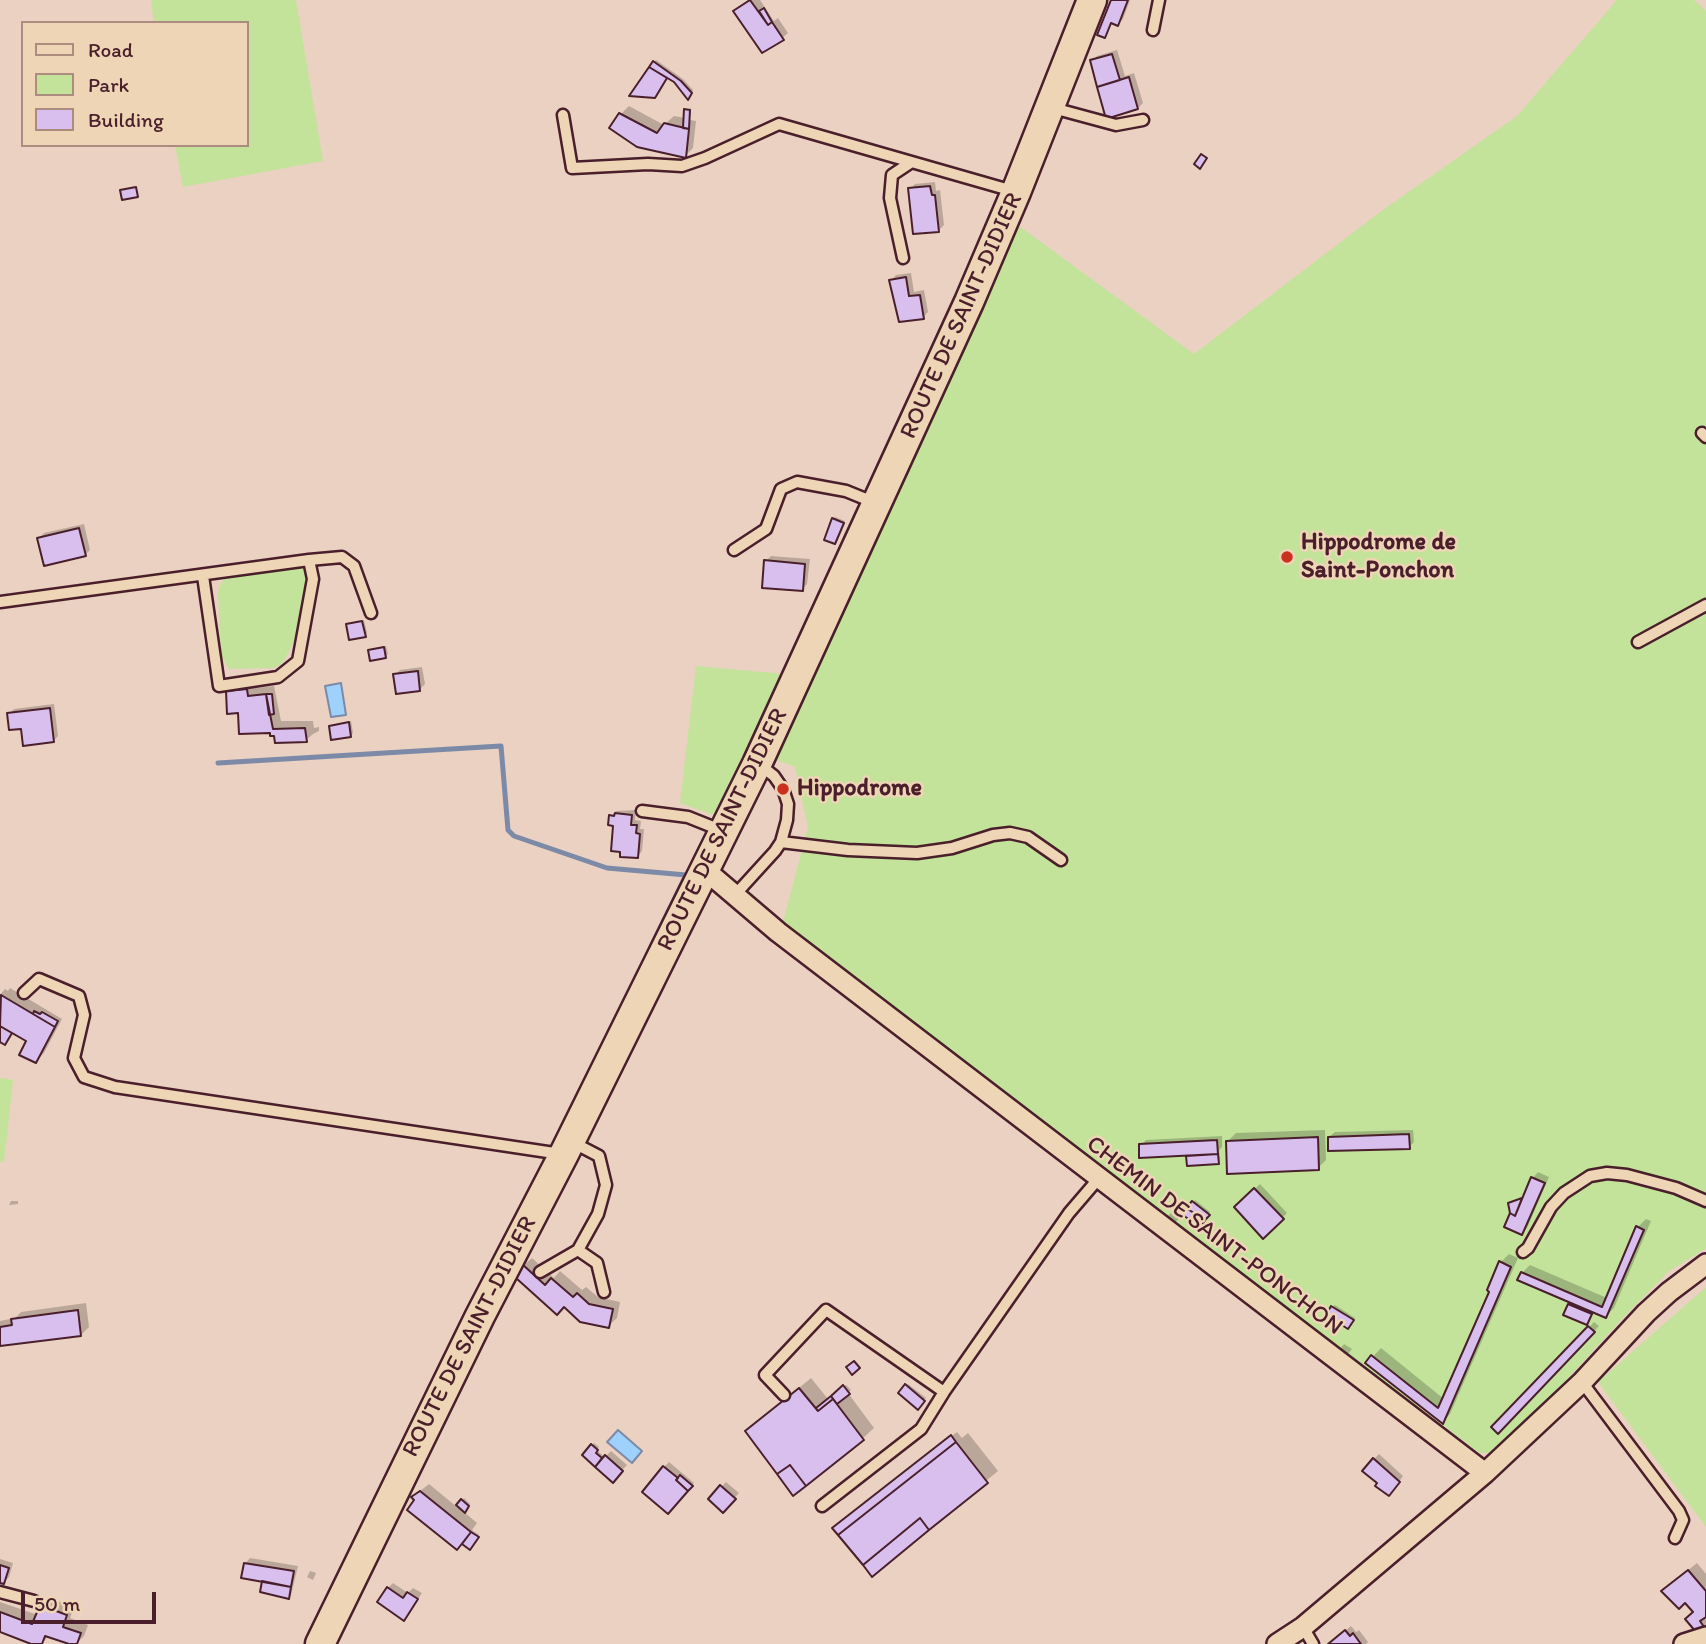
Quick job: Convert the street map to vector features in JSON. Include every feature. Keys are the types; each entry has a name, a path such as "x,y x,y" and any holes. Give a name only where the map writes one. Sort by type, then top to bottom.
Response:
{"main road":[{"name":"ROUTE DE SAINT-DIDIER","path":"320,1644 480,1316 567,1148 757,764 878,504 1016,192 1091,0"}],"street":[{"name":"CHEMIN DE SAINT-PONCHON","path":"704,869 734,896 1485,1473"},
{"path":"1277,1644 1308,1635 1582,1382 1646,1313 1706,1264"},
{"path":"1684,1644 1706,1637"}],"lane":[{"path":"1153,30 1159,0"},
{"path":"1050,107 1116,125 1143,120"},
{"path":"563,115 572,168 648,164 682,166 779,124 1016,192"},
{"path":"903,258 890,198 892,175 910,163"},
{"path":"734,550 766,529 781,489 797,482 846,491 878,504"},
{"path":"0,603 342,557 354,566 371,613"},
{"path":"203,576 219,686 254,681 278,677 298,661 313,579 309,560"},
{"path":"1638,642 1706,605"},
{"path":"734,896 781,842 788,820 788,804 783,789 775,776 757,764"},
{"path":"642,811 688,817 723,831"},
{"path":"781,842 848,850 917,853 952,848 993,835 1010,833 1028,837 1061,860"},
{"path":"24,993 39,979 79,996 84,1016 74,1058 84,1077 115,1087 567,1148 599,1156 606,1185 598,1214 578,1250 540,1272"},
{"path":"1523,1252 1528,1248 1551,1207 1564,1193 1590,1176 1607,1173 1627,1175 1676,1188 1706,1201"},
{"path":"822,1506 921,1429 1069,1213 1099,1178"},
{"path":"578,1250 597,1263 604,1292"},
{"path":"784,1395 765,1375 826,1310 944,1392"},
{"path":"1582,1382 1679,1511 1683,1520 1675,1538"},
{"path":"0,1592 34,1601"}],"green space":[{"path":"151,0 296,0 323,161 183,187 175,147 248,147 248,21 154,21"},
{"name":"Hippodrome de Saint-Ponchon","path":"1617,0 1694,0 1706,11 1706,1248 1668,1272 1504,1449 1493,1453 1480,1453 781,930 808,827 795,767 774,759 1019,226 1194,354 1380,212 1517,116"},
{"path":"300,567 308,580 300,629 285,659 273,668 229,669 221,655 218,593 220,585 225,578"},
{"path":"696,666 784,674 714,815 680,803"},
{"path":"0,1078 13,1080 4,1162 0,1162"},
{"path":"1706,1287 1706,1527 1598,1382"}],"water":[{"path":"341,683 346,715 331,717 325,686"},
{"path":"618,1430 642,1451 632,1463 607,1442"}],"building":[{"path":"750,0 768,25 772,22 784,40 762,53 733,11"},
{"path":"1111,0 1128,0 1118,26 1111,23 1105,38 1097,35"},
{"path":"764,8 772,22 768,25 759,11"},
{"path":"1112,54 1120,80 1097,87 1090,60"},
{"path":"653,61 681,81 692,93 688,100 674,82 649,67"},
{"path":"649,67 667,78 655,98 629,96"},
{"path":"1129,77 1138,109 1106,119 1097,87"},
{"path":"684,109 690,110 689,129 683,128"},
{"path":"619,113 657,133 664,123 689,129 686,158 637,147 609,128"},
{"path":"1201,154 1207,158 1200,169 1194,164"},
{"path":"930,186 932,195 935,195 939,232 913,234 908,188"},
{"path":"136,187 138,197 122,200 120,190"},
{"path":"906,277 909,296 920,295 924,319 899,322 889,280"},
{"path":"832,518 844,523 835,544 824,540"},
{"path":"79,528 86,556 44,566 37,538"},
{"path":"764,560 805,564 803,591 762,588"},
{"path":"362,621 366,637 349,640 346,624"},
{"path":"384,647 386,658 370,661 368,650"},
{"path":"418,671 420,691 396,694 393,674"},
{"path":"247,689 248,696 266,694 273,729 305,728 307,742 275,743 274,736 270,736 270,733 239,734 238,713 227,714 226,691"},
{"path":"266,694 272,694 274,714 269,715"},
{"path":"50,708 54,742 23,746 21,729 9,730 7,713"},
{"path":"349,722 351,737 331,740 329,726"},
{"path":"615,813 632,815 631,825 637,825 636,833 640,834 638,858 620,857 620,852 611,851 613,826 608,825 609,815 614,816"},
{"path":"1,995 55,1027 36,1063 19,1055 26,1041 0,1026"},
{"path":"34,1011 40,1014 42,1012 58,1021 55,1027 33,1014"},
{"path":"0,1026 12,1033 5,1045 0,1042"},
{"path":"1409,1134 1410,1149 1328,1151 1328,1137"},
{"path":"1318,1137 1319,1170 1227,1174 1226,1141"},
{"path":"1217,1140 1218,1154 1139,1158 1139,1144"},
{"path":"1218,1154 1219,1164 1187,1166 1186,1156"},
{"path":"1531,1177 1545,1183 1522,1235 1504,1227 1510,1213 1515,1216"},
{"path":"1254,1188 1284,1219 1263,1239 1234,1207"},
{"path":"1522,1198 1515,1216 1510,1213 1508,1203"},
{"path":"1192,1201 1210,1215 1205,1220 1186,1208"},
{"path":"1186,1208 1205,1220 1201,1227 1181,1214"},
{"path":"1636,1226 1644,1230 1606,1318 1517,1280 1521,1272 1602,1307"},
{"path":"1499,1261 1511,1267 1443,1424 1365,1363 1371,1355 1438,1408 1489,1292 1487,1290"},
{"path":"522,1264 545,1285 551,1278 573,1297 577,1293 589,1304 613,1309 609,1328 580,1322 564,1307 557,1315 516,1278"},
{"path":"1568,1304 1592,1314 1587,1325 1563,1315"},
{"path":"1331,1306 1354,1320 1348,1329 1326,1315"},
{"path":"78,1310 81,1336 0,1346 0,1327 12,1325 11,1319"},
{"path":"1588,1326 1595,1332 1498,1434 1491,1427"},
{"path":"854,1361 860,1368 852,1375 846,1367"},
{"path":"905,1384 925,1401 918,1410 898,1393"},
{"path":"843,1385 850,1394 837,1404 831,1396"},
{"path":"799,1388 818,1411 833,1399 864,1440 806,1486 790,1465 777,1474 745,1431"},
{"path":"831,1396 833,1399 818,1411 816,1408"},
{"path":"951,1435 956,1442 838,1535 832,1528"},
{"path":"956,1442 988,1483 929,1530 920,1518 863,1565 838,1535"},
{"path":"591,1444 602,1458 595,1467 582,1455"},
{"path":"605,1455 623,1471 613,1483 595,1467"},
{"path":"1373,1458 1400,1482 1389,1496 1375,1486 1377,1483 1362,1471"},
{"path":"790,1465 806,1486 793,1496 777,1474"},
{"path":"663,1466 678,1478 676,1480 688,1491 668,1514 642,1492"},
{"path":"680,1475 693,1486 688,1491 676,1480"},
{"path":"720,1485 736,1499 723,1513 708,1499"},
{"path":"420,1491 471,1532 457,1550 407,1510 414,1500 411,1497"},
{"path":"461,1499 469,1506 465,1513 456,1505"},
{"path":"920,1518 929,1530 872,1577 863,1565"},
{"path":"471,1532 479,1537 470,1550 462,1544"},
{"path":"244,1563 294,1571 291,1587 241,1578"},
{"path":"0,1565 9,1568 4,1584 0,1583"},
{"path":"1688,1570 1706,1591 1706,1617 1700,1621 1706,1630 1696,1632 1685,1619 1693,1612 1685,1603 1679,1609 1661,1591"},
{"path":"262,1581 291,1587 289,1599 260,1592"},
{"path":"387,1587 403,1598 407,1592 418,1599 404,1621 377,1602"},
{"path":"40,1605 67,1615 63,1627 81,1633 77,1644 45,1636 42,1644 31,1644 0,1632 0,1612 32,1624"},
{"path":"1345,1630 1350,1636 1353,1633 1361,1644 1328,1644"}],"waterway":[{"path":"218,763 501,746 508,830 514,836 607,868 686,875 648,953"}],"place":[{"name":"Hippodrome de Saint-Ponchon","path":"1287,557"},
{"name":"Hippodrome","path":"783,789"}]}
